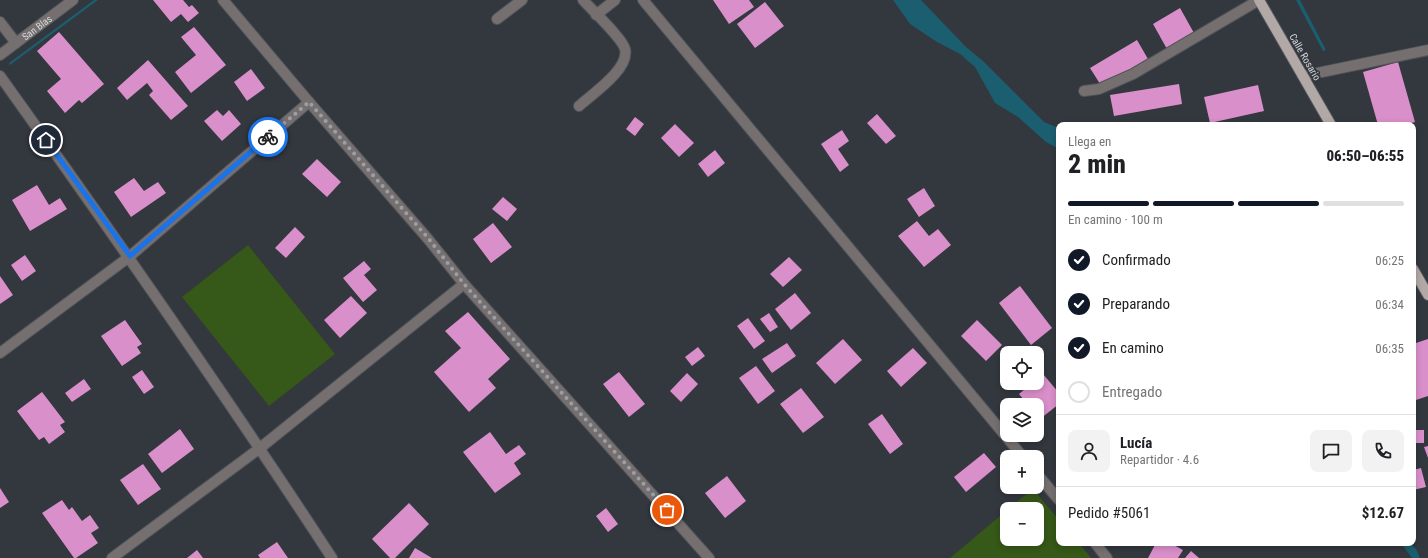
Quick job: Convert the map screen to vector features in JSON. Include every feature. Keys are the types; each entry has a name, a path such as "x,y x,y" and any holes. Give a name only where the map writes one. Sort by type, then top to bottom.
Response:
{"main road":[{"name":"Calle Rosario","path":"1259,0 1329,122"},
{"path":"1416,274 1428,295"}],"street":[{"name":"San Blas","path":"0,55 73,0"},
{"path":"223,0 309,102 428,238 464,284 709,558"},
{"path":"496,20 522,0"},
{"path":"578,106 618,72 625,57 625,48 618,38 583,0"},
{"path":"596,15 615,0"},
{"path":"643,0 1017,450"},
{"path":"1084,91 1100,89 1133,74 1259,0"},
{"path":"0,22 16,43"},
{"path":"1302,76 1428,50"},
{"path":"0,76 130,256 260,448 332,558"},
{"path":"0,353 130,256 309,102"},
{"path":"112,558 260,448 464,284"},
{"path":"1044,482 1056,496"},
{"path":"1097,546 1107,558"}],"green space":[{"path":"248,245 335,354 269,406 182,297"},
{"path":"1027,494 1037,494 1044,502 1017,502"},
{"path":"1044,502 1056,516 1056,546 1081,546 1091,558 950,558 1000,516 1000,546 1044,546"}],"water":[{"path":"94,0 98,0 10,65 9,63"},
{"path":"893,0 921,0 966,47 983,61 1044,122 1056,127 1056,147 1046,142 1018,117 995,103 975,67 960,54 937,42 910,24"},
{"path":"1296,0 1300,0 1326,50 1323,51"},
{"path":"1403,546 1413,546 1416,549 1420,558 1412,558"}],"building":[{"path":"153,0 183,0 189,7 192,5 199,13 188,22 181,14 171,22"},
{"path":"713,0 749,0 754,7 729,24"},
{"path":"765,2 784,26 755,48 737,24"},
{"path":"1180,8 1194,33 1167,49 1153,24"},
{"path":"194,27 226,65 191,93 175,72 196,55 181,37"},
{"path":"59,32 104,84 82,103 79,100 65,113 47,91 61,79 37,51"},
{"path":"1137,40 1148,59 1102,87 1090,68"},
{"path":"148,60 188,106 171,120 149,95 153,91 147,83 127,100 117,88"},
{"path":"1398,62 1415,122 1377,122 1363,72"},
{"path":"251,69 265,88 247,101 234,82"},
{"path":"1179,84 1182,104 1114,116 1110,95"},
{"path":"1258,85 1264,111 1210,122 1204,97"},
{"path":"217,110 223,116 229,110 241,124 222,141 204,121"},
{"path":"877,114 896,136 886,144 867,123"},
{"path":"635,117 644,124 635,136 626,129"},
{"path":"675,124 694,143 679,157 661,138"},
{"path":"842,130 849,141 838,149 849,165 840,172 821,144"},
{"path":"715,150 725,163 708,177 698,164"},
{"path":"317,159 341,182 327,197 302,174"},
{"path":"134,178 144,191 158,182 166,193 131,217 114,192"},
{"path":"37,185 49,205 60,198 67,209 30,231 12,200"},
{"path":"924,188 935,206 919,217 907,199"},
{"path":"503,197 517,209 507,221 492,209"},
{"path":"917,221 929,236 938,229 951,245 924,267 898,236"},
{"path":"493,223 512,247 491,263 473,239"},
{"path":"295,227 305,237 286,258 275,248"},
{"path":"25,255 36,271 22,281 11,265"},
{"path":"789,257 802,270 783,287 770,274"},
{"path":"364,261 371,269 364,275 377,290 363,302 343,278"},
{"path":"0,276 13,295 0,304"},
{"path":"1020,286 1052,328 1031,345 999,303"},
{"path":"795,293 811,313 791,330 775,309"},
{"path":"351,296 367,313 340,338 324,320"},
{"path":"468,312 510,359 488,379 496,388 469,412 434,372 461,348 445,331"},
{"path":"769,313 778,327 770,332 760,319"},
{"path":"748,318 765,341 754,349 737,326"},
{"path":"125,320 142,344 137,347 141,353 122,366 101,336"},
{"path":"977,320 1002,345 986,361 961,336"},
{"path":"843,339 862,360 835,384 816,363"},
{"path":"1428,339 1428,396 1416,400 1416,343"},
{"path":"787,343 796,356 772,373 762,359"},
{"path":"698,347 705,356 692,366 685,357"},
{"path":"913,348 927,363 901,387 887,371"},
{"path":"756,366 775,391 758,404 739,378"},
{"path":"142,370 154,387 144,394 132,377"},
{"path":"619,372 645,404 629,417 603,384"},
{"path":"687,373 698,384 681,402 670,391"},
{"path":"1044,375 1056,389 1056,406 1044,416 1044,398 1022,398 1019,394 1024,390 1044,390"},
{"path":"84,379 91,389 72,402 65,393"},
{"path":"801,388 824,417 803,433 780,404"},
{"path":"42,392 65,422 60,425 65,432 49,444 44,437 39,440 17,411"},
{"path":"882,414 903,444 890,454 868,424"},
{"path":"180,429 194,449 162,473 148,454"},
{"path":"1416,430 1424,430 1424,443 1416,443"},
{"path":"490,432 506,454 519,445 526,454 514,463 521,474 495,493 463,452"},
{"path":"1428,446 1428,458 1424,447"},
{"path":"984,453 996,467 966,492 954,477"},
{"path":"143,464 161,489 138,505 120,480"},
{"path":"1421,468 1426,487 1416,489 1416,469"},
{"path":"727,476 746,501 725,518 705,493"},
{"path":"0,488 9,502 0,508"},
{"path":"62,500 69,510 72,507 82,521 90,515 99,528 91,533 98,543 76,558 74,558 42,513"},
{"path":"409,503 429,524 395,558 390,558 372,539"},
{"path":"606,508 618,524 608,532 596,516"},
{"path":"277,542 288,558 260,558 258,555"},
{"path":"1154,546 1176,546 1183,550 1178,558 1148,558"},
{"path":"415,548 432,558 409,558"},
{"path":"197,550 203,558 187,558"},
{"path":"1191,551 1199,558 1185,558"}],"way so far":[{"path":"268,137 309,102 428,238 464,284 667,510"}],"route":[{"path":"46,140 130,256 268,137"}]}
